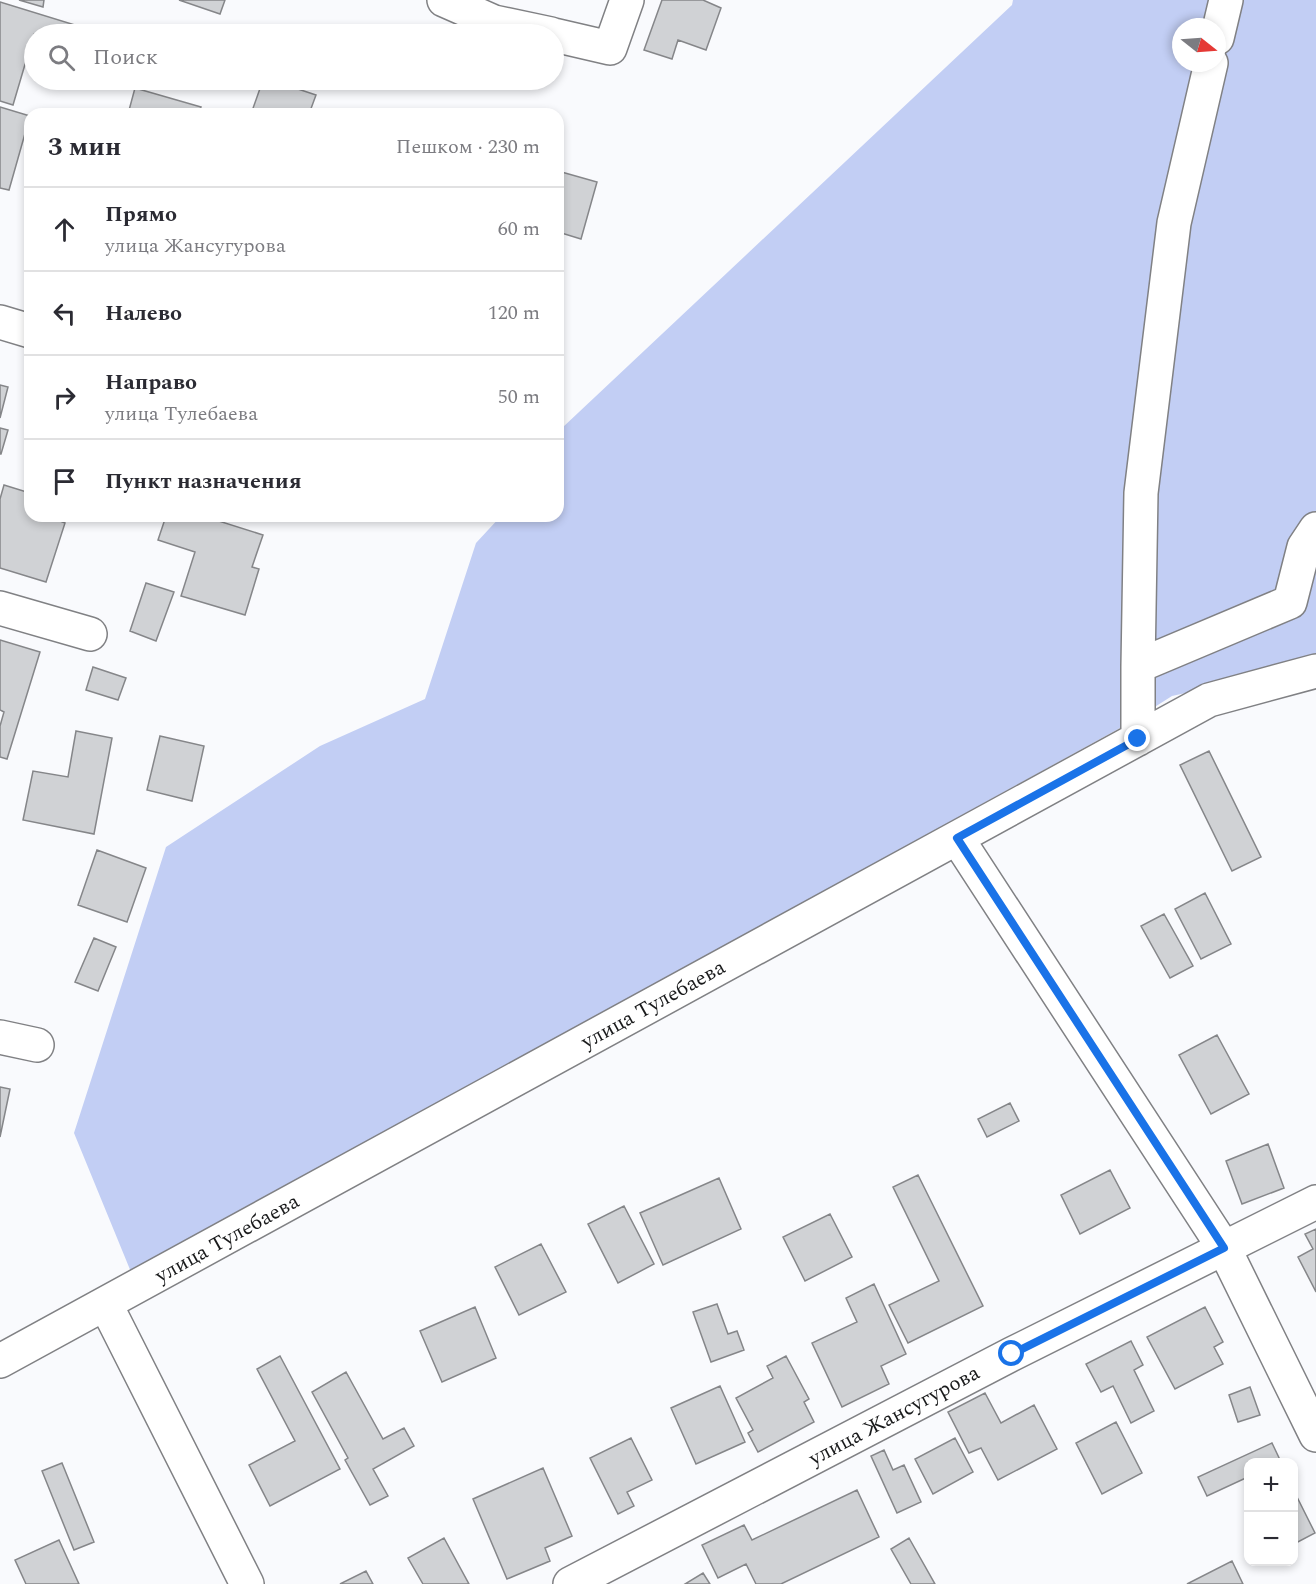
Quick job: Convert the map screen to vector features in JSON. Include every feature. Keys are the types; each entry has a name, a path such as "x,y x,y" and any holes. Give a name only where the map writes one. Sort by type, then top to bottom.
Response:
{"street":[{"path":"446,0 503,24"},
{"path":"564,38 610,48 627,0"},
{"path":"1222,18 1226,0"},
{"path":"1138,739 1142,493 1174,223 1209,72"},
{"path":"0,322 24,329"},
{"path":"1138,666 1290,602 1304,547 1316,529"},
{"path":"0,608 90,634"},
{"name":"улица Тулебаева","path":"0,1361 1209,700 1316,671"},
{"path":"957,838 1224,1248 1316,1435"},
{"path":"0,1037 37,1045"},
{"name":"улица Жансугурова","path":"570,1584 1012,1354 1316,1202"},
{"path":"106,1305 247,1584"}],"shaded area":[{"path":"1013,0 1316,0 1316,664 1172,696 1131,722 131,1272 74,1133 166,847 320,746 425,699 476,543 495,522 564,522 564,426 1012,5"}],"building":[{"path":"19,0 44,0 43,7"},
{"path":"179,0 225,0 220,14"},
{"path":"662,0 703,0 721,8 706,50 678,40 672,59 644,50"},
{"path":"0,2 72,24 24,24 24,68 13,105 0,101"},
{"path":"134,90 142,90 201,107 201,108 130,108"},
{"path":"259,90 301,90 316,95 311,108 253,108"},
{"path":"0,107 24,114 24,137 9,190 0,188"},
{"path":"564,173 597,182 581,239 564,234"},
{"path":"0,385 8,387 0,418"},
{"path":"0,428 8,430 1,454 0,454"},
{"path":"4,485 24,491 24,522 65,523 46,582 0,568 0,499"},
{"path":"164,522 222,522 263,535 252,567 259,569 245,615 181,596 195,552 158,540"},
{"path":"146,583 174,592 156,641 130,631"},
{"path":"0,640 40,652 7,759 0,757 0,726 4,712 0,710"},
{"path":"93,667 126,678 118,700 86,690"},
{"path":"76,731 112,738 94,834 23,820 33,771 68,777"},
{"path":"160,736 204,746 192,801 147,790"},
{"path":"1209,751 1261,857 1232,871 1180,765"},
{"path":"97,850 146,868 127,922 78,905"},
{"path":"1205,893 1231,944 1201,959 1175,909"},
{"path":"1164,914 1193,966 1170,978 1141,926"},
{"path":"94,938 116,947 98,991 75,982"},
{"path":"1217,1035 1249,1094 1211,1114 1179,1055"},
{"path":"0,1087 10,1089 0,1137"},
{"path":"1010,1103 1019,1121 987,1137 978,1119"},
{"path":"1268,1144 1284,1188 1242,1204 1226,1161"},
{"path":"1110,1170 1130,1208 1080,1234 1061,1195"},
{"path":"918,1175 983,1306 908,1343 889,1305 939,1281 893,1187"},
{"path":"719,1178 741,1229 663,1265 640,1213"},
{"path":"624,1206 654,1264 618,1283 588,1224"},
{"path":"830,1214 852,1257 805,1281 783,1237"},
{"path":"1316,1229 1316,1292 1298,1257 1313,1249 1305,1234"},
{"path":"541,1244 566,1292 519,1315 495,1267"},
{"path":"874,1284 906,1354 881,1366 889,1384 842,1407 812,1343 857,1322 846,1298"},
{"path":"717,1304 728,1334 737,1331 744,1350 711,1362 693,1312"},
{"path":"475,1307 496,1358 442,1382 420,1331"},
{"path":"1205,1307 1223,1342 1214,1347 1223,1364 1175,1389 1147,1337"},
{"path":"1131,1341 1143,1365 1134,1370 1154,1411 1131,1423 1113,1386 1101,1392 1086,1364"},
{"path":"280,1356 340,1469 270,1506 249,1465 295,1441 257,1369"},
{"path":"786,1356 809,1399 804,1402 814,1422 758,1452 748,1433 753,1430 736,1398 773,1378 767,1366"},
{"path":"346,1372 383,1439 404,1428 414,1446 373,1469 388,1496 370,1505 345,1460 348,1458 312,1392"},
{"path":"720,1386 745,1442 696,1464 671,1408"},
{"path":"1250,1387 1260,1415 1238,1422 1229,1395"},
{"path":"985,1393 1001,1423 1034,1405 1057,1449 998,1480 981,1448 969,1453 948,1412"},
{"path":"1116,1422 1142,1473 1102,1494 1076,1443"},
{"path":"631,1438 652,1480 627,1492 634,1506 618,1514 590,1458"},
{"path":"955,1438 973,1472 933,1494 915,1459"},
{"path":"1272,1443 1279,1458 1244,1458 1244,1479 1207,1496 1198,1477"},
{"path":"884,1450 893,1470 904,1465 921,1502 897,1513 871,1456"},
{"path":"62,1463 94,1542 74,1550 42,1471"},
{"path":"543,1468 572,1536 545,1548 550,1561 507,1579 473,1499"},
{"path":"857,1490 879,1537 781,1584 756,1584 746,1564 718,1578 702,1545 744,1525 752,1540"},
{"path":"1298,1499 1315,1533 1298,1542"},
{"path":"444,1538 469,1584 423,1584 408,1558"},
{"path":"909,1538 935,1584 911,1584 891,1549"},
{"path":"59,1540 79,1584 26,1584 15,1560"},
{"path":"1232,1561 1243,1584 1187,1584"},
{"path":"366,1571 373,1584 340,1584"},
{"path":"703,1573 710,1584 685,1584"}],"route":[{"path":"1012,1354 1224,1248 957,838 1138,739"}]}
